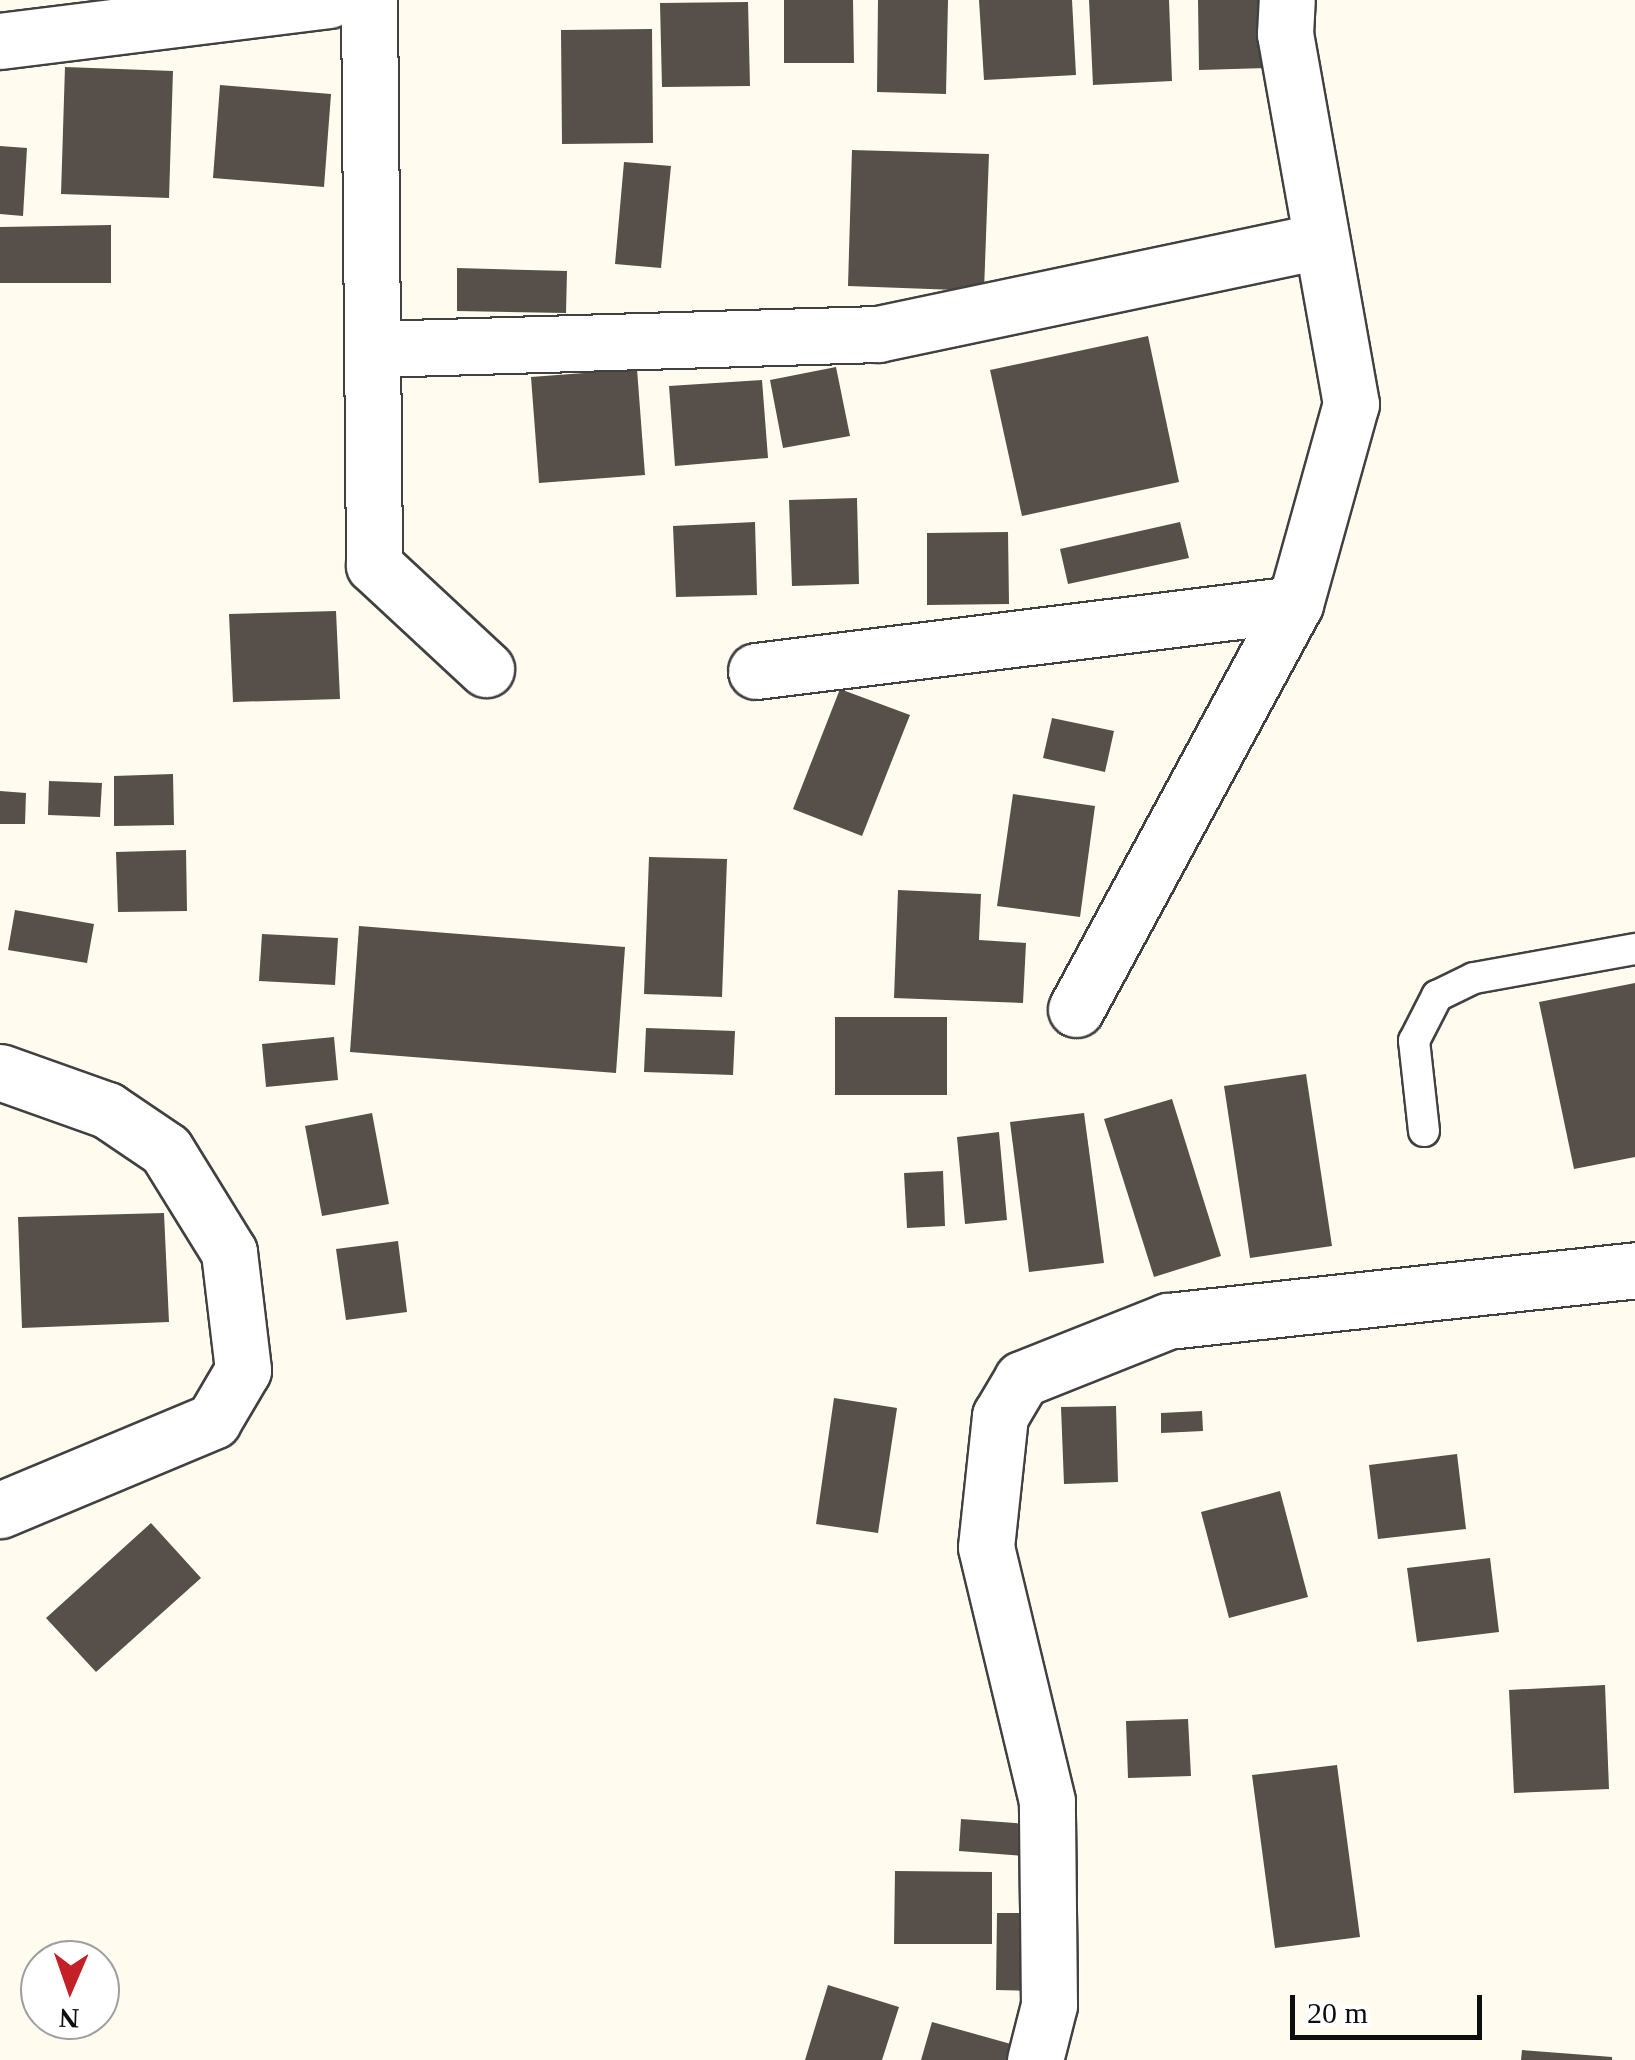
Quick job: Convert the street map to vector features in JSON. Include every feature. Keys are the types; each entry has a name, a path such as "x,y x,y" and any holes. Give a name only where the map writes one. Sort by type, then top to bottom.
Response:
{"street":[{"path":"0,40 165,10 328,0"},
{"path":"368,0 374,565 486,669"},
{"path":"1076,1010 1295,604 1351,404 1318,241 1285,34 1287,0"},
{"path":"374,349 878,334 1318,241"},
{"path":"756,671 1295,604"},
{"path":"0,1072 107,1110 166,1150 229,1252 243,1370 213,1421 0,1510"},
{"path":"1035,2060 1049,2004 1047,1801 986,1547 1000,1416 1022,1380 1168,1321 1635,1270"}],"lane":[{"path":"1424,1131 1414,1042 1437,996 1474,978 1635,949"}],"building":[{"path":"784,0 853,0 854,63 784,63"},
{"path":"878,0 948,0 946,94 877,92"},
{"path":"979,0 1072,0 1076,75 984,80"},
{"path":"1089,0 1169,0 1172,81 1093,85"},
{"path":"1198,0 1266,0 1267,68 1199,70"},
{"path":"748,2 750,86 662,87 660,3"},
{"path":"652,29 653,143 562,144 561,30"},
{"path":"65,67 173,71 169,198 61,194"},
{"path":"220,85 331,94 324,187 213,178"},
{"path":"0,146 27,148 23,216 0,214"},
{"path":"852,150 989,154 984,291 848,286"},
{"path":"624,162 671,166 661,268 615,264"},
{"path":"111,225 111,283 0,283 0,227"},
{"path":"457,268 567,271 566,313 457,311"},
{"path":"1148,336 1179,482 1022,516 990,370"},
{"path":"836,367 850,436 783,448 770,380"},
{"path":"637,369 645,475 539,483 531,377"},
{"path":"762,380 768,458 675,466 669,386"},
{"path":"857,498 859,584 792,586 789,500"},
{"path":"755,522 757,595 676,597 673,526"},
{"path":"1180,522 1189,558 1068,584 1060,549"},
{"path":"1008,532 1009,604 927,605 927,533"},
{"path":"336,611 340,699 233,702 229,614"},
{"path":"840,689 910,715 862,836 793,809"},
{"path":"1052,718 1114,731 1105,772 1043,758"},
{"path":"173,774 174,825 114,826 114,776"},
{"path":"49,781 102,783 100,817 48,815"},
{"path":"0,791 26,793 25,824 0,824"},
{"path":"1013,794 1095,806 1080,917 997,906"},
{"path":"186,850 187,911 118,912 116,852"},
{"path":"649,857 727,859 722,997 644,994"},
{"path":"898,890 981,894 979,940 1026,943 1023,1003 894,998"},
{"path":"15,910 94,924 87,963 8,950"},
{"path":"359,926 625,947 616,1073 350,1052"},
{"path":"262,934 338,938 335,985 259,981"},
{"path":"1635,983 1635,1157 1574,1169 1539,1002"},
{"path":"835,1017 947,1017 947,1095 835,1095"},
{"path":"646,1028 735,1031 733,1075 644,1072"},
{"path":"334,1037 338,1080 266,1087 262,1044"},
{"path":"1306,1074 1332,1246 1250,1258 1224,1086"},
{"path":"1172,1099 1221,1256 1154,1277 1104,1119"},
{"path":"372,1113 389,1204 322,1216 305,1126"},
{"path":"1084,1113 1104,1263 1029,1272 1010,1122"},
{"path":"999,1132 1007,1220 965,1224 957,1137"},
{"path":"943,1171 945,1226 907,1228 904,1173"},
{"path":"164,1213 169,1322 22,1328 18,1217"},
{"path":"398,1241 407,1312 346,1320 336,1249"},
{"path":"834,1398 897,1408 878,1533 816,1524"},
{"path":"1116,1406 1118,1482 1064,1484 1061,1407"},
{"path":"1202,1411 1203,1431 1161,1433 1161,1413"},
{"path":"1457,1454 1466,1529 1378,1539 1369,1465"},
{"path":"1280,1491 1308,1597 1229,1618 1201,1512"},
{"path":"151,1523 201,1578 96,1672 46,1618"},
{"path":"1490,1558 1499,1632 1417,1642 1407,1568"},
{"path":"1605,1685 1609,1789 1514,1793 1509,1690"},
{"path":"1188,1719 1191,1776 1128,1778 1126,1721"},
{"path":"1337,1765 1360,1937 1275,1948 1252,1775"},
{"path":"961,1819 1027,1824 1024,1856 959,1851"},
{"path":"895,1871 992,1872 992,1944 894,1944"},
{"path":"997,1913 1033,1913 1033,1991 996,1990"},
{"path":"828,1985 899,2007 882,2060 805,2060"},
{"path":"932,2022 1022,2047 1018,2060 921,2060"},
{"path":"1522,2050 1612,2057 1612,2060 1521,2060"}]}
